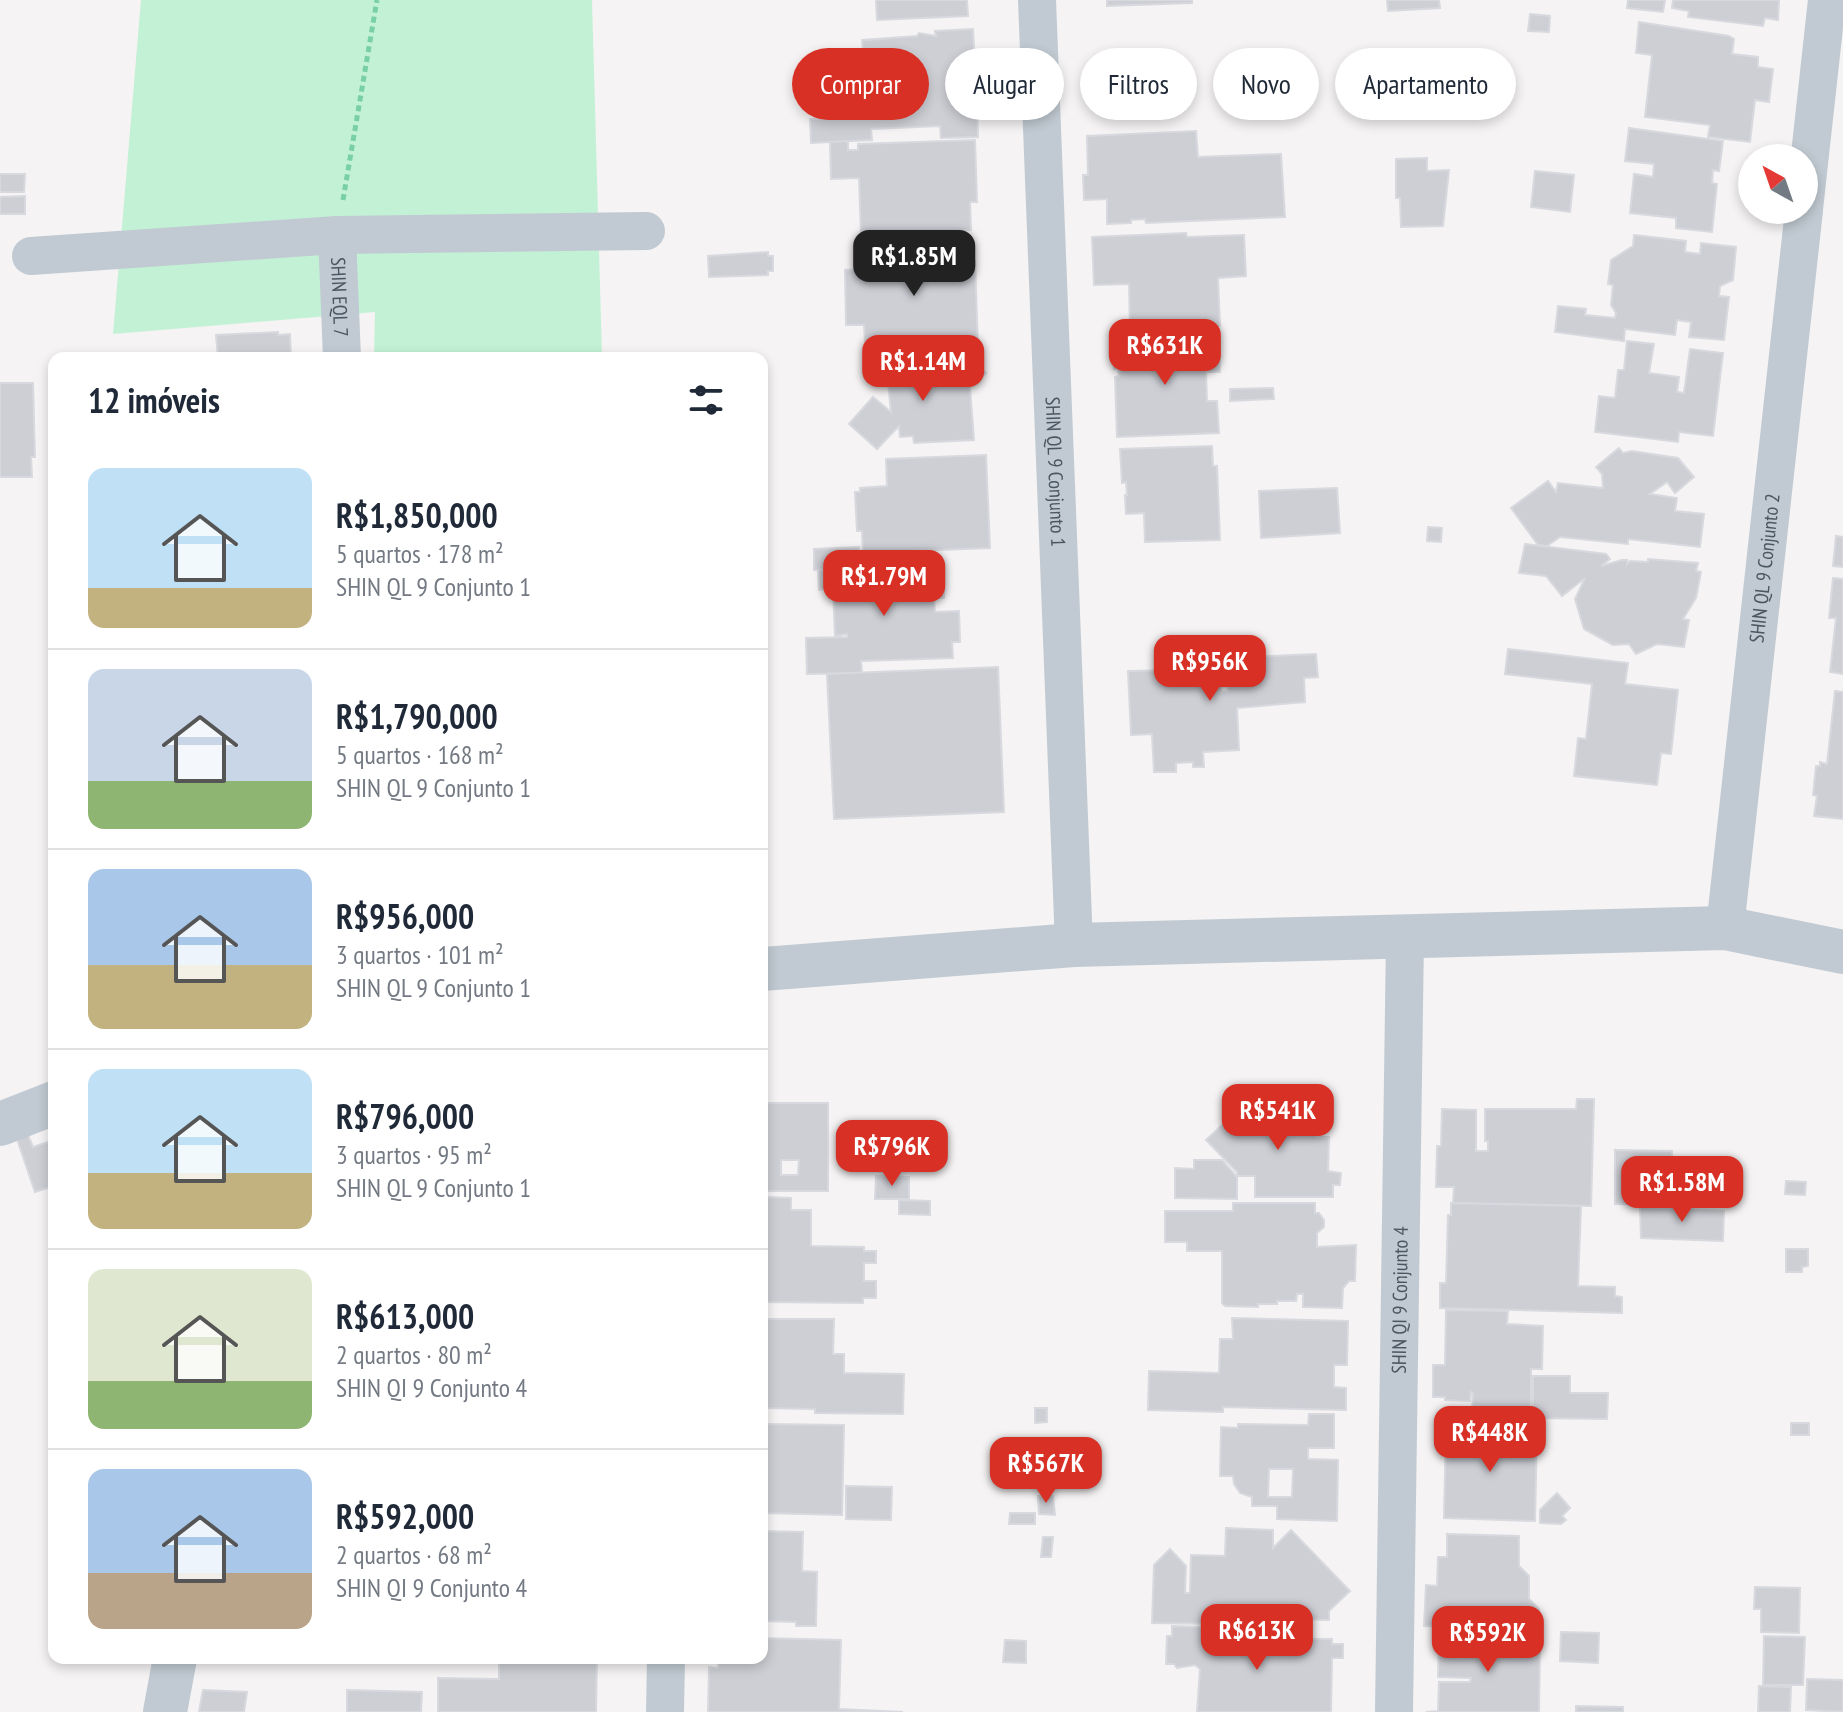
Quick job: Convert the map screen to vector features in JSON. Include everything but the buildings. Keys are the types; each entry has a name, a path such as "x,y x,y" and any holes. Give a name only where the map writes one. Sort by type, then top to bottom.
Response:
{"street":[{"name":"SHIN QL 9 Conjunto 1","path":"1037,0 1074,945"},
{"name":"SHIN QL 9 Conjunto 2","path":"1811,144 1827,0"},
{"name":"SHIN QL 9 Conjunto 2","path":"1725,928 1802,224"},
{"path":"31,256 337,235 646,231"},
{"name":"SHIN EQL 7","path":"337,235 342,352"},
{"path":"768,969 1074,945 1725,928 1843,952"},
{"name":"SHIN QI 9 Conjunto 4","path":"1394,1712 1405,937"},
{"path":"0,1124 48,1105"},
{"path":"165,1712 174,1664"},
{"path":"665,1712 666,1664"}],"path":[{"path":"337,235 377,0"}],"green space":[{"path":"141,0 592,0 602,352 374,352 375,312 113,334"}]}
